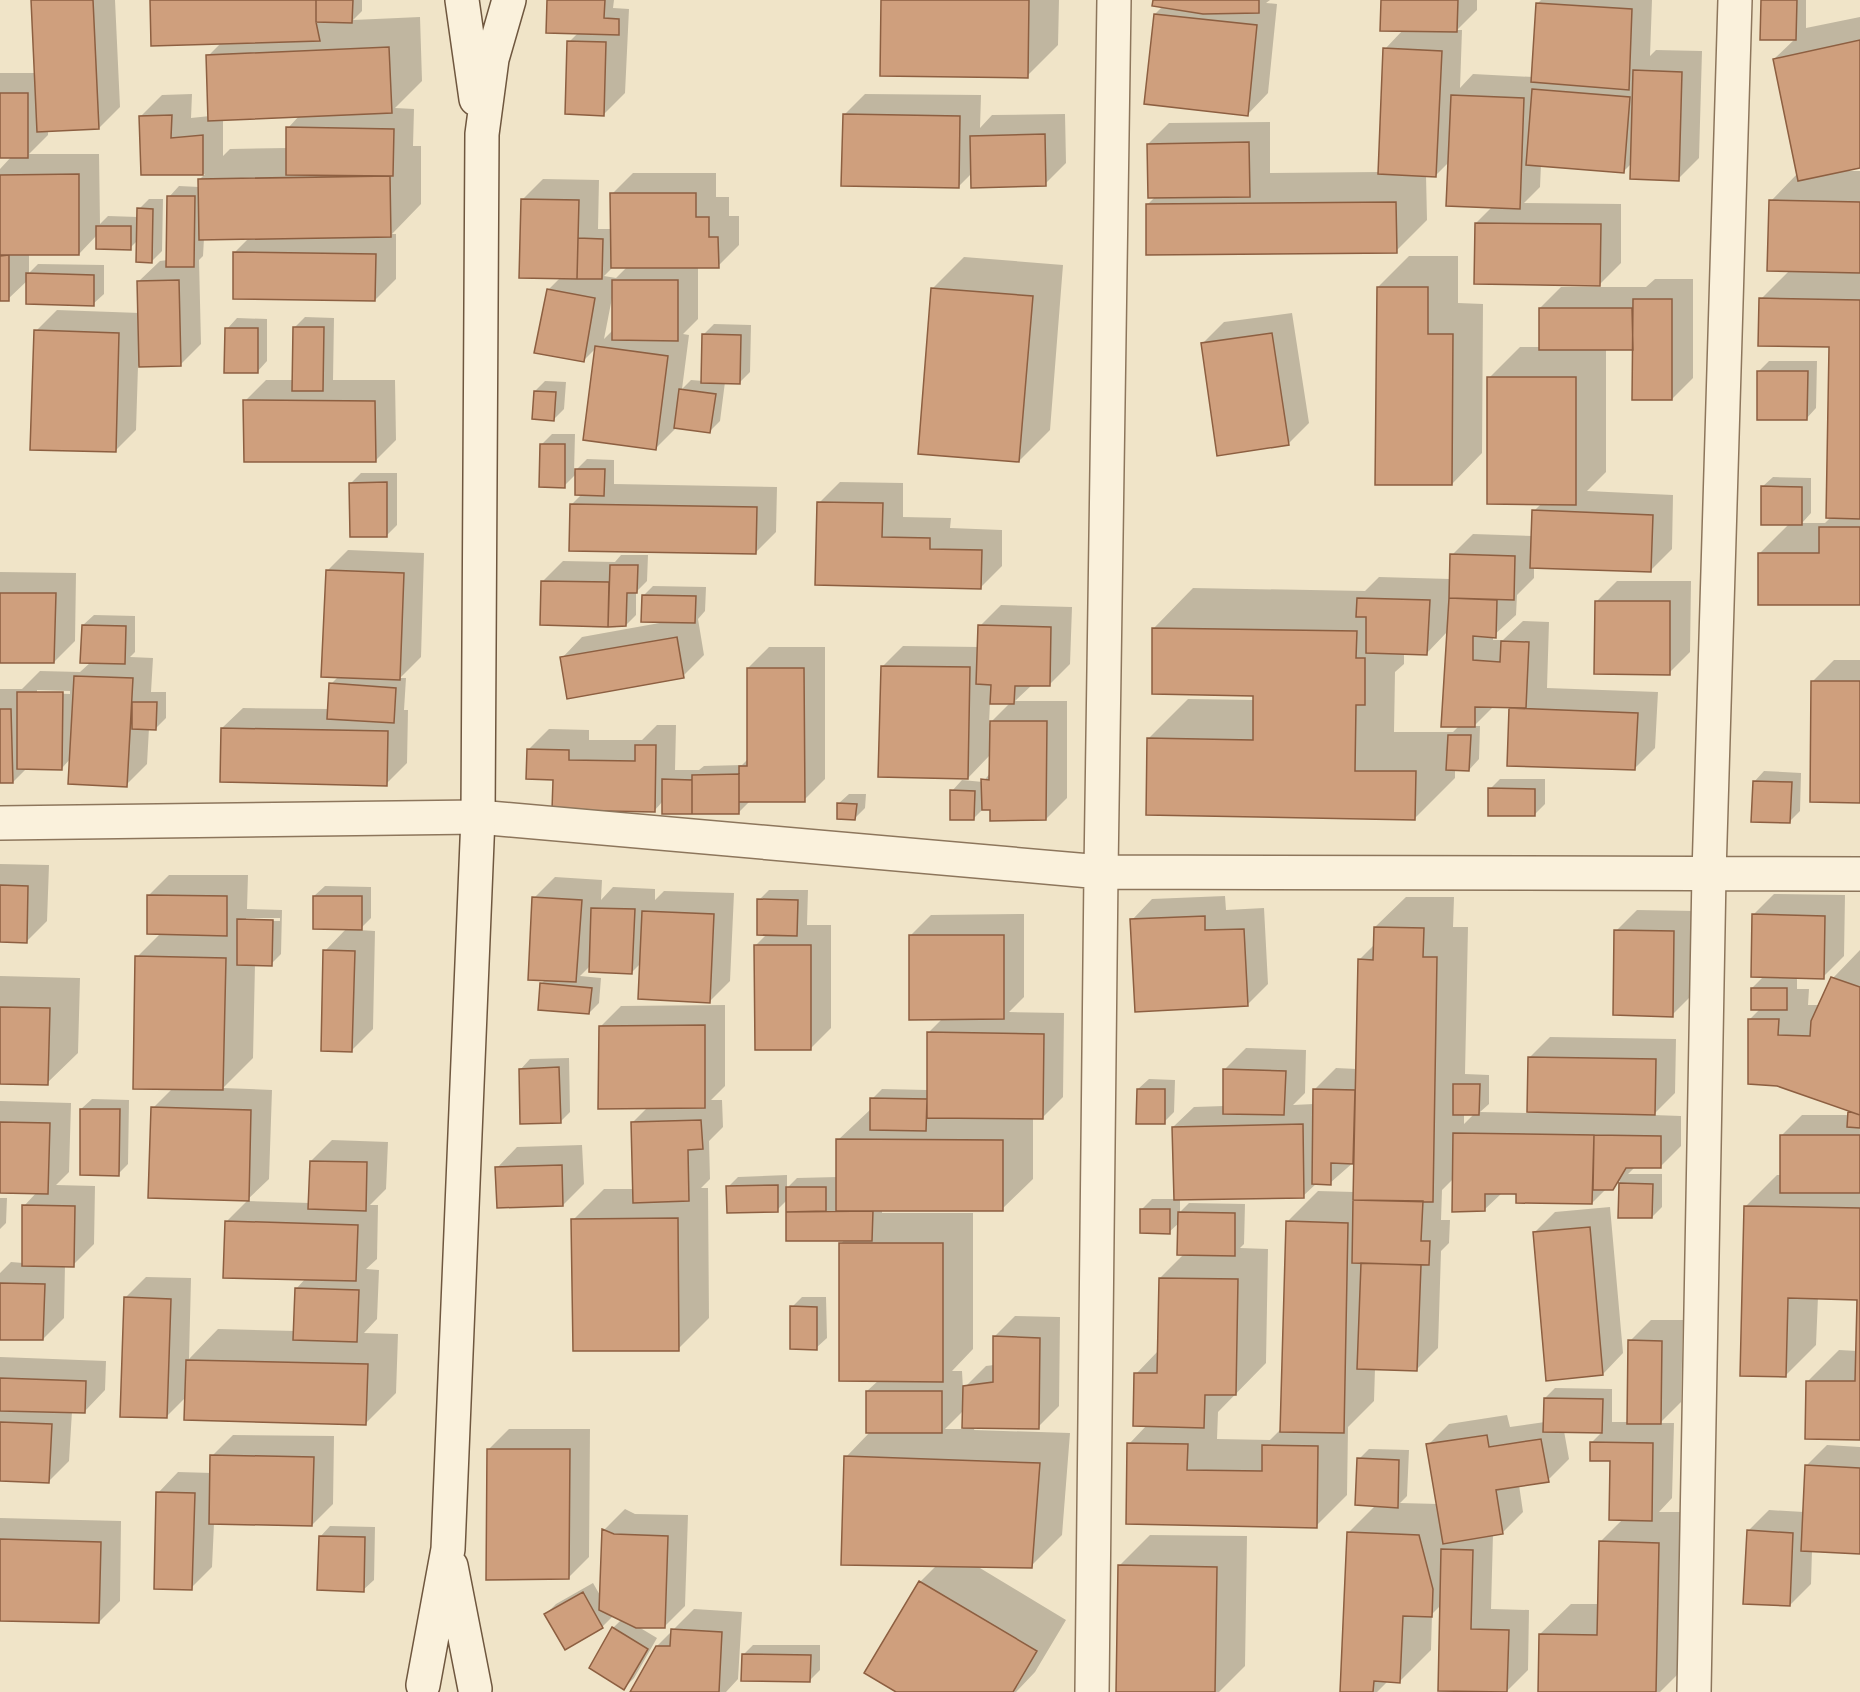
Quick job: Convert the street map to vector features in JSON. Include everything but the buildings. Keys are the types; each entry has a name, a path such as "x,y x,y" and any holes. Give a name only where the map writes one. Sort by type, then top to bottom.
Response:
{"street":[{"path":"462,0 482,134"},
{"path":"477,1690 449,1680 417,1688 448,1549 477,817 482,134 492,59 509,0"},
{"path":"1092,1692 1114,0"},
{"path":"1694,1692 1709,874 1735,0"},
{"path":"0,823 477,817 1101,872 1860,874"},
{"path":"448,1549 477,1690"}]}
